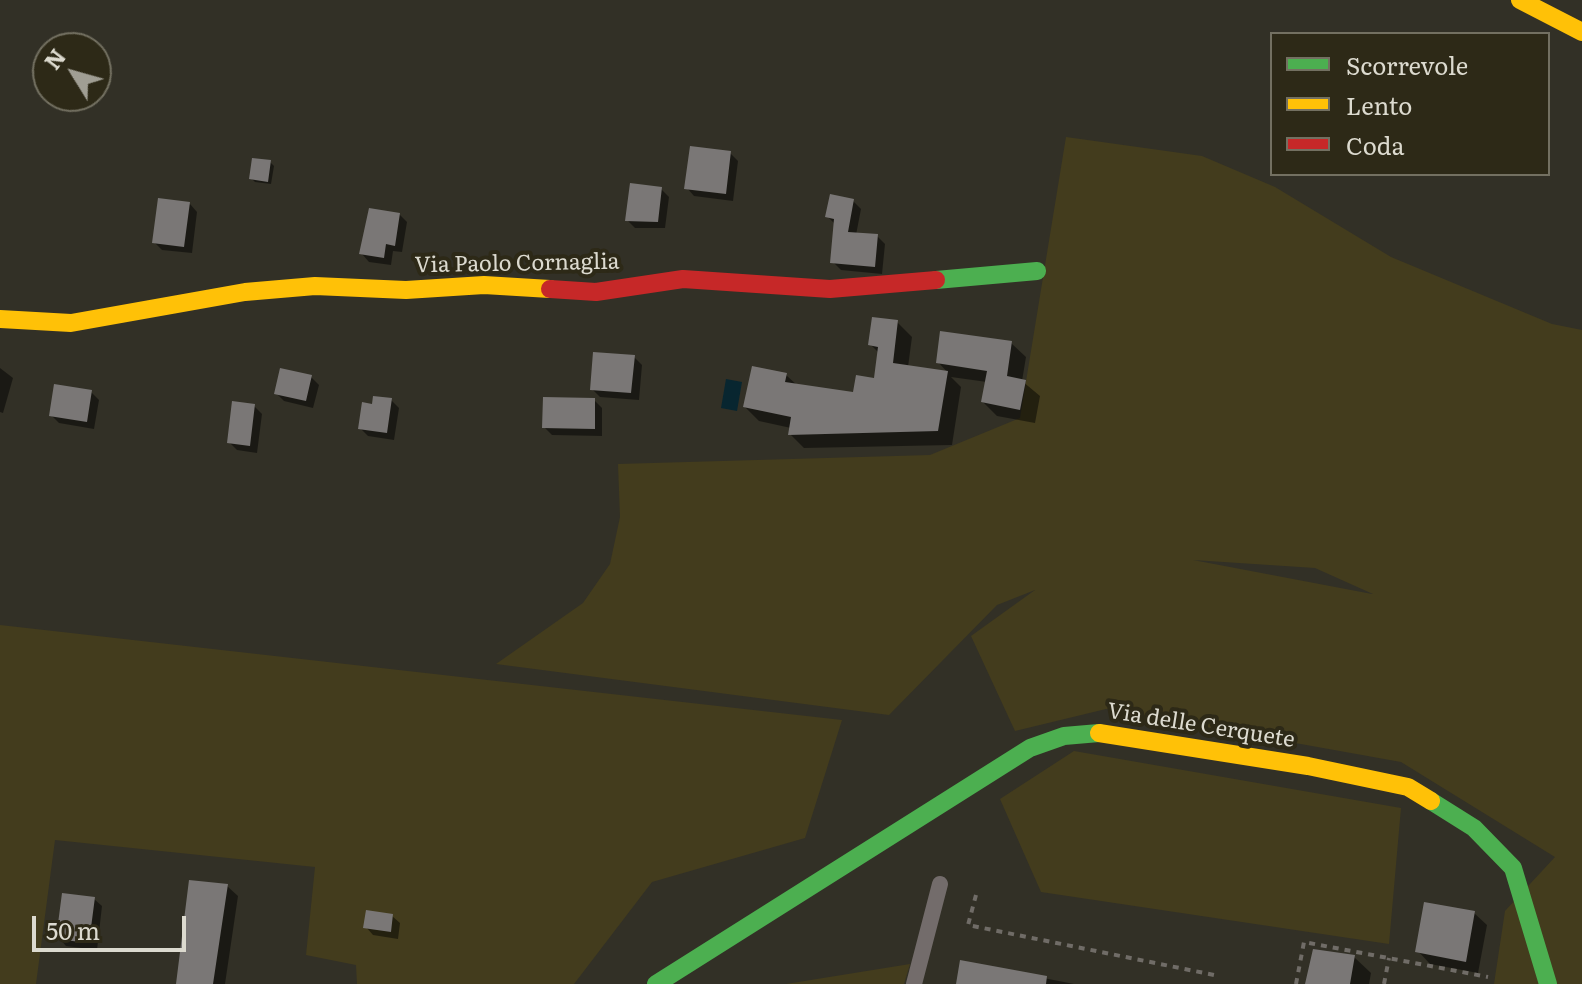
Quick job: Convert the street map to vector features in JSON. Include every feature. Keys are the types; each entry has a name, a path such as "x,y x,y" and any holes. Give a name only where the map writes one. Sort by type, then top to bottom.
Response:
{"street":[{"path":"1520,0 1582,32"},
{"name":"Via Paolo Cornaglia","path":"0,319 71,323 245,292 315,286 406,290 484,285 596,292 683,279 830,289 1037,271"},
{"name":"Via delle Cerquete","path":"656,984 1030,748 1064,736 1099,733 1308,766 1408,787 1474,828 1495,846 1513,868 1548,984"},
{"path":"914,984 940,884"}],"path":[{"path":"976,895 968,925 1219,976"},
{"path":"1296,984 1304,942 1488,977"},
{"path":"1384,984 1389,958"}],"shaded area":[{"path":"1066,137 1202,156 1275,187 1391,257 1552,324 1582,330 1582,984 1494,984 1505,911 1555,857 1401,762 1106,709 1015,731 971,636 1035,590 997,605 889,715 496,664 583,603 610,564 620,517 618,464 930,455 1020,418","holes":["1193,560 1315,568 1373,594"]},
{"path":"0,625 842,720 805,838 652,882 574,984 357,984 356,965 306,955 315,867 55,840 36,984 0,984"},
{"path":"1074,751 1401,808 1389,944 1041,892 1000,799"},
{"path":"910,964 904,984 786,984"}],"water":[{"path":"726,379 742,382 737,411 721,408"}],"building":[{"path":"690,146 731,151 726,194 684,189"},
{"path":"252,158 271,160 268,182 249,179"},
{"path":"630,183 662,187 658,222 625,221"},
{"path":"830,194 854,199 848,232 878,234 875,267 830,263 834,219 825,217"},
{"path":"158,198 190,202 184,247 152,243"},
{"path":"369,208 400,213 395,246 386,244 384,258 359,254"},
{"path":"872,317 898,320 893,363 948,371 938,431 788,435 791,417 743,407 752,366 787,373 785,382 853,392 856,375 874,378 878,347 868,345"},
{"path":"940,331 1012,341 1007,376 1026,380 1020,410 981,402 987,371 936,363"},
{"path":"593,352 635,355 631,393 590,390"},
{"path":"280,368 312,375 306,401 274,394"},
{"path":"54,384 92,390 87,422 49,416"},
{"path":"373,396 392,398 387,433 358,429 362,402 372,404"},
{"path":"543,397 595,398 595,429 542,428"},
{"path":"232,401 255,404 250,446 227,443"},
{"path":"189,880 228,884 213,984 176,984"},
{"path":"62,893 95,897 89,943 56,939"},
{"path":"1424,902 1475,911 1466,962 1415,952"},
{"path":"366,910 393,914 391,932 363,928"},
{"path":"1313,949 1355,955 1350,984 1305,984"},
{"path":"960,960 1047,976 1046,984 956,984"}],"traffic: fast":[{"path":"936,280 1037,271"},
{"path":"656,984 1030,748 1064,736 1099,733"},
{"path":"1431,801 1474,828 1513,868 1548,984"}],"traffic: slow":[{"path":"1520,0 1582,32"},
{"path":"0,319 71,323 245,292 315,286 406,290 484,285 550,289"},
{"path":"1099,733 1308,766 1408,787 1431,801"}],"traffic: jam":[{"path":"550,289 596,292 683,279 830,289 936,280"}]}
